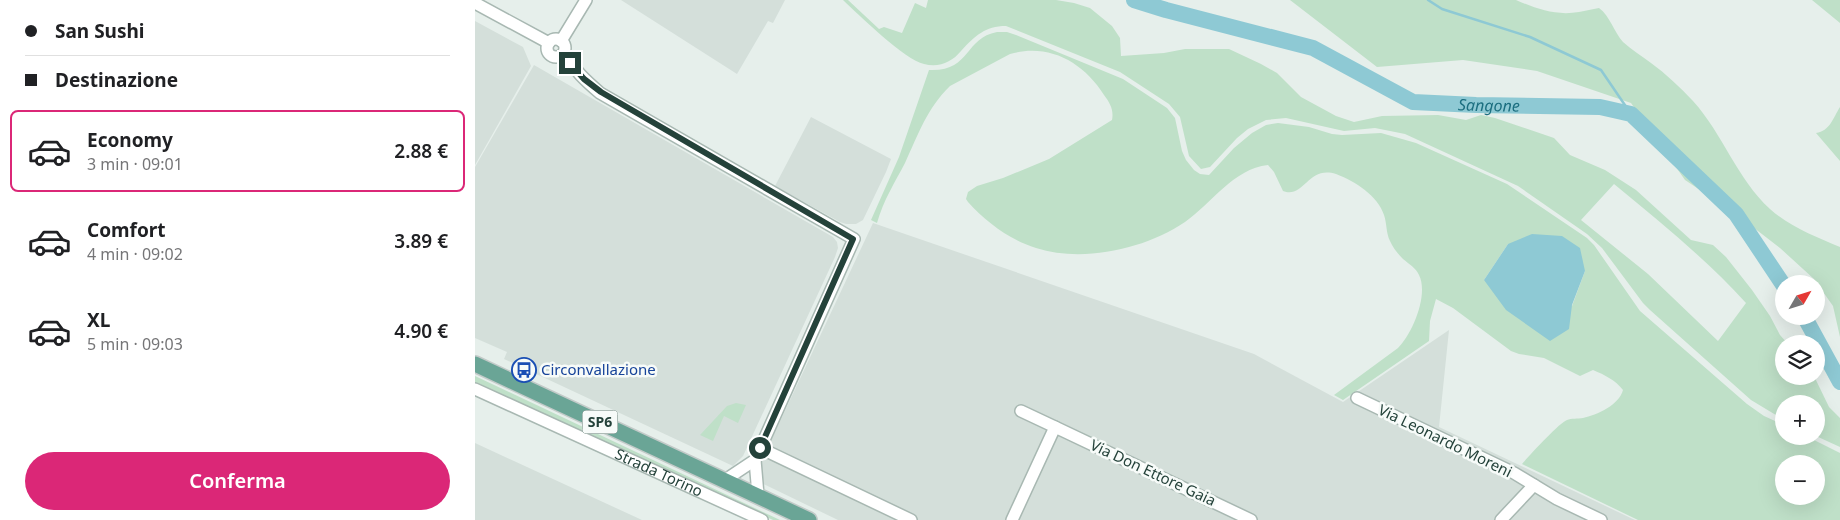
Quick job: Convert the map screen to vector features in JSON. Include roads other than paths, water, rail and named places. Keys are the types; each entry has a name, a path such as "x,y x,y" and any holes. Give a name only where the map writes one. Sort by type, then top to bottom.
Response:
{"main road":[{"name":"Strada Torino","path":"475,364 809,520"}],"street":[{"path":"561,41 587,0"},
{"path":"475,3 549,43"},
{"path":"561,41 553,40 549,43 547,50 551,56 556,58 564,53"},
{"path":"561,41 565,48 564,53 574,69 601,92 853,239 755,460 758,495"},
{"name":"Strada Torino","path":"475,389 762,520"},
{"name":"Via Leonardo Moreni","path":"1357,398 1514,473 1557,499 1601,520"},
{"name":"Via Don Ettore Gaia","path":"1021,411 1251,520"},
{"path":"1012,520 1055,427"},
{"path":"760,448 911,520"},
{"name":"Strada Torino","path":"725,480 755,460"},
{"name":"Via Leonardo Moreni","path":"1501,520 1534,484"}],"water":[{"path":"1532,234 1562,236 1580,248 1585,271 1572,305 1569,329 1550,341 1506,310 1484,280 1508,244"}],"waterway":[{"name":"Sangone","path":"1134,0 1313,48 1413,102 1600,107 1631,114 1736,214 1777,275"},
{"path":"1428,0 1442,9 1530,37 1601,70 1631,114"},
{"name":"Sangone","path":"1809,325 1840,382"}],"place":[{"name":"Circonvallazione","path":"524,370"}]}
